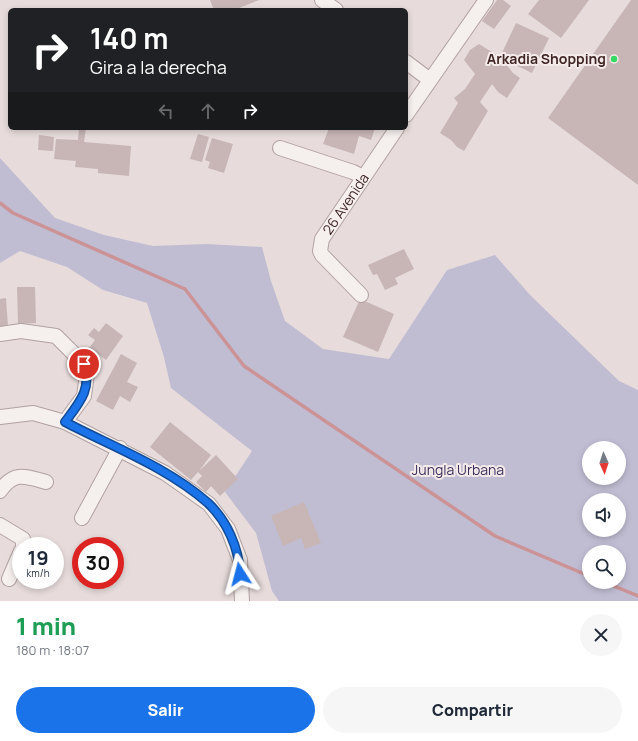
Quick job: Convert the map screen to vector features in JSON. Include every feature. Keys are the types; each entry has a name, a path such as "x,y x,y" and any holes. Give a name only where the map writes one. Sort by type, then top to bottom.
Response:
{"street":[{"path":"322,0 333,8"},
{"path":"408,112 486,0"},
{"path":"408,64 430,80"},
{"name":"26 Avenida","path":"361,295 322,255 320,251 322,239 396,130"},
{"path":"280,148 353,172 363,178"},
{"path":"0,334 21,331 56,336 84,364 87,374 84,396 65,422"},
{"path":"0,417 32,413 65,422 102,442 120,448 165,473 208,504 228,529 240,560 242,601"},
{"path":"82,518 120,448"},
{"path":"0,491 7,481 18,476 46,482"},
{"path":"0,525 20,537"},
{"path":"9,579 12,572"}],"green space":[{"name":"Jungla Urbana","path":"0,158 55,218 104,235 153,246 206,244 262,247 271,281 285,321 323,349 389,359 447,270 495,255 530,295 619,381 638,390 638,601 279,601 272,591 256,533 225,492 252,451 171,388 164,357 147,303 103,290 67,267 20,251 0,263"}],"building":[{"path":"210,0 259,0 239,8 213,8"},
{"path":"497,0 503,0 511,6 494,29 482,21"},
{"path":"539,0 589,0 561,38 528,14"},
{"name":"Arkadia Shopping","path":"631,0 638,0 638,185 548,118"},
{"path":"516,23 549,38 532,73 501,58 513,73 520,78 507,98 498,92 492,84 480,102 488,111 464,151 440,133 458,103 454,98 465,89 475,74 464,60 470,50 479,44 500,57"},
{"path":"79,130 86,130 84,142 131,146 129,176 98,173 98,169 75,167 76,161 54,159 56,139 78,140"},
{"path":"328,130 374,130 371,140 359,136 354,154 323,144"},
{"path":"198,134 209,137 202,162 190,159"},
{"path":"39,135 54,137 53,151 38,150"},
{"path":"212,138 233,144 224,173 208,168 210,162 205,160"},
{"path":"404,249 414,269 395,278 398,284 385,290 377,274 373,275 368,265"},
{"path":"17,287 35,287 36,323 18,324"},
{"path":"6,298 8,326 0,326 0,299"},
{"path":"360,299 394,314 378,352 343,337"},
{"path":"106,323 123,336 106,360 89,348 95,340 88,335 94,328 99,332"},
{"path":"121,354 137,363 127,382 138,387 130,402 120,396 113,410 96,401"},
{"path":"170,422 211,455 199,471 216,455 238,479 220,496 211,486 206,492 196,482 202,476 198,472 191,480 150,447"},
{"path":"304,502 321,543 305,549 301,538 283,546 271,516"}],"waterway":[{"path":"0,203 13,213 185,289 244,366 495,536 582,573"},
{"path":"621,589 638,596"}],"place":[{"name":"Arkadia Shopping","path":"614,59"}],"route":[{"path":"84,364 87,374 84,396 65,422 102,442 120,448 165,473 208,504 228,529 240,560 240,574"}]}
